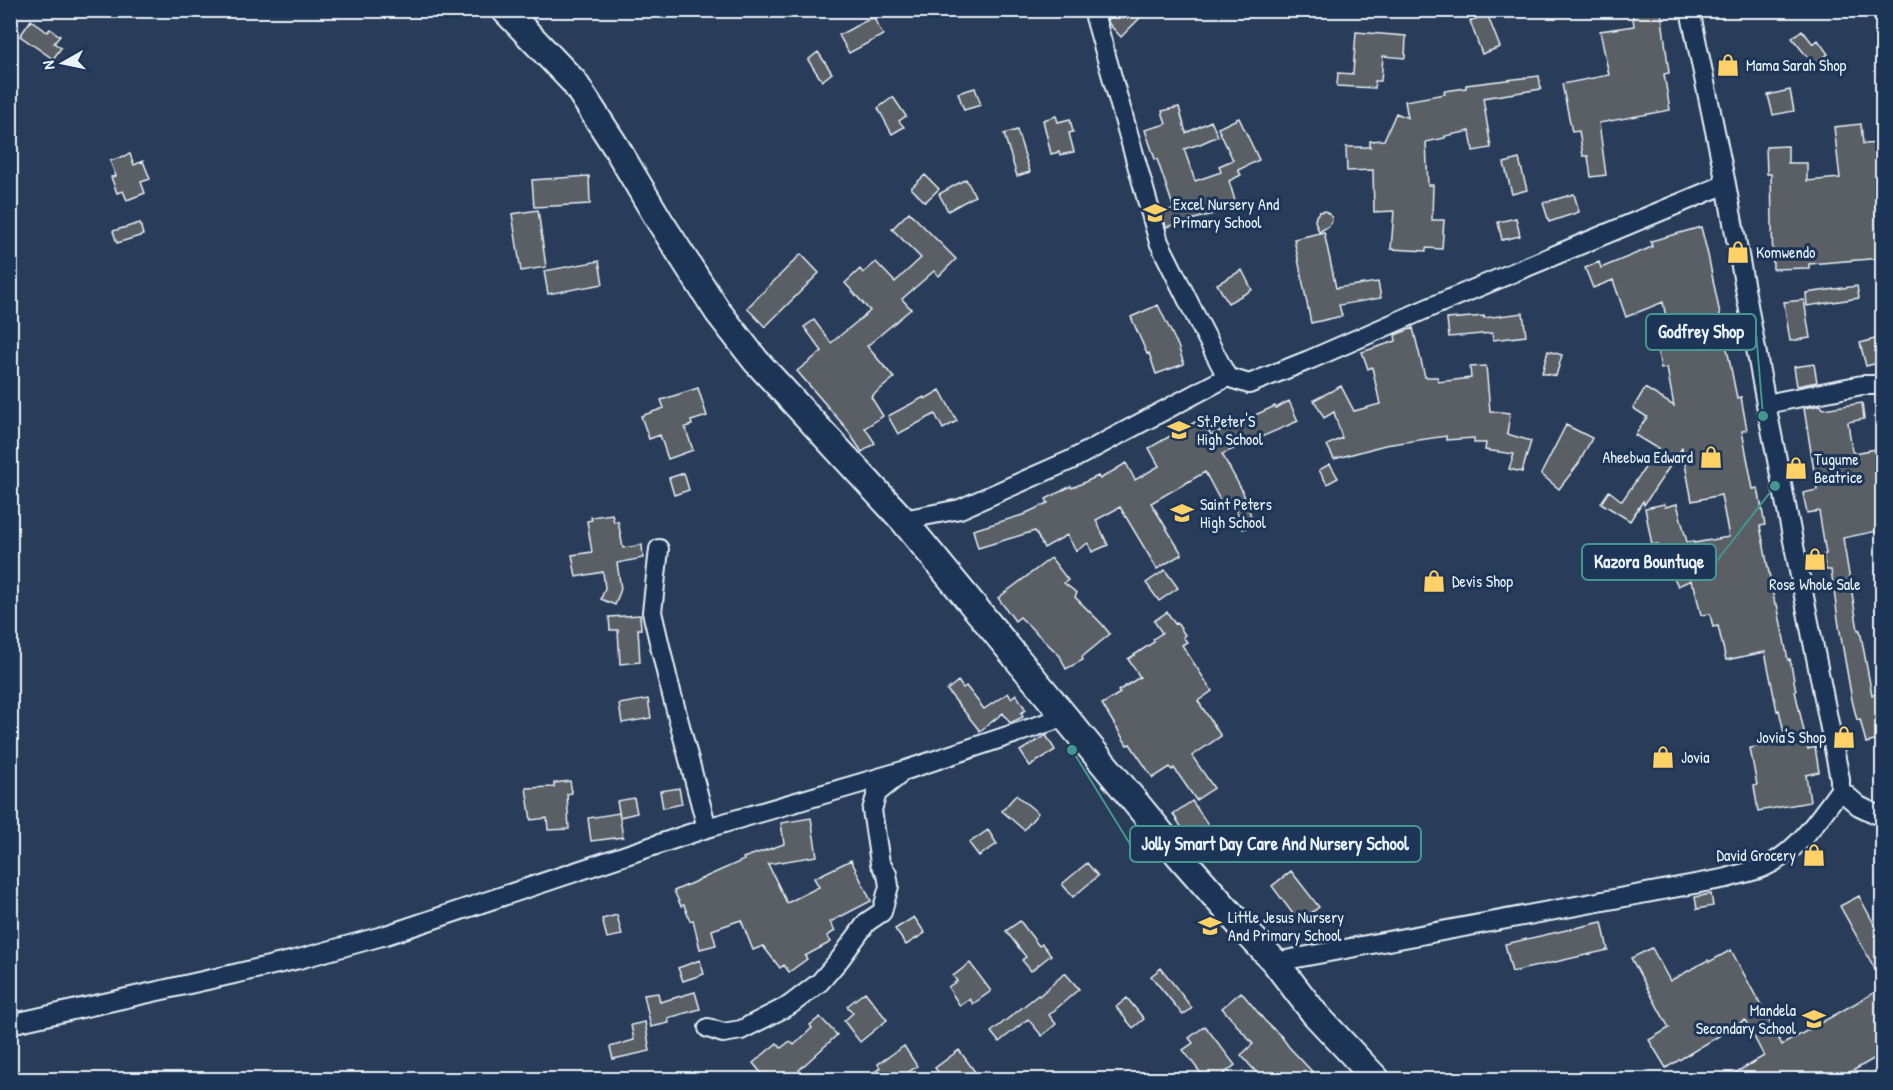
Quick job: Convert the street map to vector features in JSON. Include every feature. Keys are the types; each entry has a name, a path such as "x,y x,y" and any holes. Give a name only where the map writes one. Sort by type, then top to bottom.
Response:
{"street":[{"path":"505,10 574,82 718,312 756,361 903,520 1178,854 1275,962 1315,1014 1377,1080"},
{"path":"1093,10 1159,242 1227,377"},
{"path":"1275,962 1727,878 1763,867 1787,854 1840,790 1840,779 1766,404 1726,184 1690,10"},
{"path":"903,520 960,509 1071,460 1227,377 1250,384 1726,184"},
{"path":"1766,404 1862,385 1882,387"},
{"path":"659,549 652,612 707,828"},
{"path":"10,1024 299,959 386,935 707,828 906,770 1064,717"},
{"path":"708,1028 723,1033 741,1030 790,1005 820,982 867,922 882,912 889,886 887,874 880,863 872,821 873,803 877,793 906,770"},
{"path":"1840,790 1859,806 1882,818"}],"building":[{"path":"1114,10 1133,10 1140,18 1121,37 1109,24 1107,17"},
{"path":"1632,10 1661,10 1669,73 1664,74 1670,110 1599,123 1606,175 1591,177 1588,156 1583,156 1579,131 1572,132 1562,84 1609,75 1600,31 1634,26"},
{"path":"1487,14 1500,47 1482,54 1470,21"},
{"path":"873,17 883,35 849,53 839,35"},
{"path":"31,20 47,32 50,29 60,36 54,43 61,48 53,59 20,36"},
{"path":"1802,30 1813,44 1818,40 1828,54 1814,65 1792,38"},
{"path":"1356,32 1406,36 1405,58 1383,56 1381,81 1375,81 1375,88 1337,86 1338,73 1353,74"},
{"path":"818,52 832,73 822,81 808,60"},
{"path":"1539,76 1541,89 1483,98 1491,148 1473,151 1470,131 1426,142 1428,185 1433,185 1432,220 1444,220 1442,249 1426,248 1426,251 1391,249 1394,211 1374,212 1373,170 1347,171 1346,147 1370,147 1370,141 1384,140 1396,113 1408,118 1405,101 1445,94 1444,91 1466,88 1466,85"},
{"path":"975,88 981,105 964,110 958,93"},
{"path":"1790,90 1794,111 1773,115 1768,95"},
{"path":"893,97 906,116 899,121 904,127 892,134 878,108"},
{"path":"1179,107 1186,133 1211,121 1218,136 1184,149 1195,181 1221,172 1219,166 1233,160 1218,128 1239,118 1259,160 1238,170 1241,175 1229,181 1236,204 1226,207 1227,210 1166,227 1162,212 1174,209 1145,130 1166,124 1162,111"},
{"path":"1056,116 1058,122 1070,119 1073,132 1069,133 1074,152 1051,154 1043,120"},
{"path":"1861,124 1863,144 1882,143 1882,258 1809,264 1809,268 1773,269 1771,174 1767,174 1766,147 1788,146 1788,163 1807,163 1807,181 1840,178 1834,127"},
{"path":"1017,130 1030,172 1017,176 1004,134"},
{"path":"130,154 134,165 143,161 150,179 141,182 145,193 127,200 123,191 117,193 111,177 116,176 110,161"},
{"path":"1519,159 1527,190 1512,194 1504,163"},
{"path":"925,175 939,189 925,202 911,188"},
{"path":"589,176 590,204 534,207 532,180"},
{"path":"966,179 975,196 948,211 939,194"},
{"path":"1574,194 1579,212 1549,222 1543,203"},
{"path":"538,210 546,267 521,271 512,214"},
{"path":"1325,211 1331,216 1332,221 1329,226 1319,232 1315,221 1316,216 1319,212"},
{"path":"909,212 956,259 939,276 934,271 902,299 911,309 867,346 894,378 871,397 883,416 865,428 875,443 862,452 846,428 797,371 822,351 804,327 814,320 831,343 870,311 845,283 860,269 863,273 876,262 895,282 921,258 892,229"},
{"path":"1516,218 1520,236 1502,240 1498,222"},
{"path":"140,223 143,235 117,243 113,231"},
{"path":"1701,227 1737,398 1741,397 1747,430 1742,431 1753,489 1758,488 1765,525 1760,526 1775,604 1777,604 1788,660 1790,659 1808,749 1815,747 1819,772 1806,775 1810,802 1758,811 1754,786 1757,785 1750,748 1786,742 1765,652 1726,660 1718,626 1713,627 1710,614 1701,615 1691,580 1678,586 1658,544 1652,545 1645,508 1677,504 1687,542 1694,541 1694,543 1729,537 1721,495 1692,501 1682,448 1644,505 1643,501 1630,521 1601,503 1609,491 1622,501 1658,449 1635,435 1647,417 1633,408 1645,388 1674,406 1667,368 1661,369 1656,341 1670,339 1663,302 1626,317 1613,280 1593,288 1585,268 1599,262 1601,268 1652,247 1651,241"},
{"path":"1324,232 1336,288 1378,282 1381,298 1339,305 1342,316 1311,323 1294,239"},
{"path":"801,254 819,273 765,327 747,308"},
{"path":"599,261 603,284 548,294 544,271"},
{"path":"1242,270 1252,290 1228,303 1217,284"},
{"path":"1857,286 1859,298 1807,306 1806,293"},
{"path":"1804,300 1810,338 1790,341 1784,302"},
{"path":"1158,305 1184,364 1156,374 1149,353 1147,354 1131,317"},
{"path":"1523,313 1526,336 1493,340 1492,333 1449,337 1447,319 1484,316 1484,318"},
{"path":"1413,328 1425,377 1438,377 1438,382 1471,378 1470,367 1486,366 1490,411 1510,413 1507,434 1531,441 1522,472 1509,469 1514,454 1485,450 1486,443 1474,443 1474,438 1446,440 1446,436 1385,445 1334,459 1327,445 1342,438 1334,412 1324,418 1314,400 1341,386 1354,411 1380,404 1372,367 1368,369 1362,352 1396,341 1395,335"},
{"path":"1882,337 1882,362 1866,366 1860,343"},
{"path":"1548,351 1562,355 1556,376 1542,373"},
{"path":"1814,364 1817,382 1797,386 1794,367"},
{"path":"698,388 707,416 691,421 692,425 685,427 693,450 668,459 660,435 649,439 641,416 664,408 661,400"},
{"path":"940,390 957,421 943,429 935,414 898,434 888,416"},
{"path":"1289,401 1298,421 1222,454 1243,492 1254,525 1243,529 1232,498 1222,504 1205,472 1151,503 1182,554 1157,569 1120,507 1096,520 1108,545 1092,552 1088,543 1076,551 1067,535 1044,548 1035,531 978,548 973,530 1026,514 1048,503 1046,499 1071,486 1072,488 1098,476 1100,479 1126,463 1135,480 1159,466 1149,448 1202,418 1211,435"},
{"path":"1862,403 1864,419 1848,422 1852,451 1854,453 1882,448 1882,530 1843,538 1858,630 1860,630 1872,695 1879,694 1882,711 1882,739 1866,743 1852,700 1831,570 1826,570 1823,555 1826,554 1819,511 1807,513 1803,493 1817,490 1804,408 1821,405 1823,409"},
{"path":"1566,425 1592,438 1579,463 1559,489 1541,474"},
{"path":"1330,464 1338,478 1327,484 1319,470"},
{"path":"684,473 689,490 674,495 669,478"},
{"path":"612,514 614,522 618,521 623,548 642,545 643,558 617,563 621,589 615,605 601,599 605,588 603,572 576,577 572,555 592,552 587,521 592,520 591,517"},
{"path":"1051,558 1068,580 1064,583 1077,593 1075,597 1110,634 1082,657 1083,660 1066,669 1060,656 1020,617 1015,621 998,598"},
{"path":"1165,570 1178,588 1159,601 1146,583"},
{"path":"1167,612 1185,635 1183,637 1187,642 1182,645 1212,691 1198,701 1221,736 1192,756 1214,788 1196,800 1174,768 1172,770 1170,767 1153,778 1130,744 1127,745 1102,704 1140,677 1128,659 1154,642 1153,639 1162,633 1154,621"},
{"path":"640,615 641,629 638,629 640,662 620,664 618,630 610,630 609,617"},
{"path":"958,681 963,688 966,686 984,709 1008,693 1011,698 1016,694 1026,710 1021,713 1023,717 1010,723 1003,713 980,731 947,690"},
{"path":"648,699 651,718 622,723 619,704"},
{"path":"1046,735 1055,750 1030,766 1020,751"},
{"path":"570,781 572,793 567,794 569,829 548,830 547,818 531,820 526,788 554,787 554,783"},
{"path":"679,788 682,804 663,808 660,791"},
{"path":"1016,795 1038,813 1024,830 1002,811"},
{"path":"634,798 637,813 620,817 617,801"},
{"path":"1192,801 1209,826 1189,839 1173,814"},
{"path":"619,813 623,837 591,841 588,818"},
{"path":"811,818 817,856 768,864 787,903 819,887 814,878 851,860 871,901 830,922 835,931 827,936 831,942 805,956 807,959 789,972 784,965 780,968 763,946 753,950 741,920 712,930 716,945 700,949 693,920 690,921 684,905 681,906 674,891 744,860 743,858 784,844 781,823"},
{"path":"988,830 997,844 979,856 969,843"},
{"path":"1087,863 1098,876 1073,897 1062,884"},
{"path":"1291,871 1319,907 1299,922 1272,886"},
{"path":"1711,894 1713,906 1697,909 1695,897"},
{"path":"1859,896 1882,939 1882,982 1840,906"},
{"path":"617,915 622,935 607,938 602,919"},
{"path":"914,917 925,933 906,945 895,929"},
{"path":"1020,921 1039,946 1042,944 1051,955 1031,971 1022,960 1026,957 1006,931"},
{"path":"1602,922 1608,950 1512,972 1505,944"},
{"path":"1652,948 1670,981 1731,950 1782,1045 1882,988 1882,1054 1837,1080 1723,1080 1764,1056 1745,1020 1666,1068 1649,1040 1669,1028 1631,958"},
{"path":"700,960 704,974 683,981 678,968"},
{"path":"970,963 991,991 973,1004 970,999 960,1006 948,987 957,981 953,976"},
{"path":"1161,968 1192,1008 1183,1015 1151,976"},
{"path":"1065,973 1079,989 1049,1015 1056,1024 1042,1036 1028,1019 999,1042 991,1032"},
{"path":"695,992 700,1009 668,1018 669,1023 651,1027 644,995 658,993 660,1002"},
{"path":"865,992 887,1020 860,1042 844,1021 853,1013 847,1006"},
{"path":"1241,992 1320,1080 1263,1080 1241,1055 1253,1044 1222,1008"},
{"path":"1127,998 1144,1019 1133,1028 1116,1007"},
{"path":"820,1017 837,1035 799,1070 801,1073 793,1080 767,1080 753,1063 777,1043 781,1048 790,1041 794,1045 812,1028 810,1025"},
{"path":"645,1022 650,1051 613,1059 610,1047 634,1040 631,1025"},
{"path":"1205,1026 1235,1065 1216,1080 1206,1080 1183,1050 1193,1043 1189,1038"},
{"path":"904,1046 917,1066 897,1080 862,1080 880,1068 878,1064"},
{"path":"959,1050 981,1080 944,1080 935,1068"}],"place":[{"name":"Mama Sarah Shop","path":"1728,65"},
{"name":"Excel Nursery And Primary School","path":"1155,213"},
{"name":"Komwendo","path":"1738,252"},
{"name":"Godfrey Shop","path":"1763,416"},
{"name":"St.Peter'S High School","path":"1179,430"},
{"name":"Aheebwa Edward","path":"1711,457"},
{"name":"Tugume Beatrice","path":"1796,468"},
{"name":"Kazora Bountuqe","path":"1775,486"},
{"name":"Saint Peters High School","path":"1182,513"},
{"name":"Rose Whole Sale","path":"1815,559"},
{"name":"Devis Shop","path":"1434,581"},
{"name":"Jovia'S Shop","path":"1844,737"},
{"name":"Jolly Smart Day Care And Nursery School","path":"1072,750"},
{"name":"Jovia","path":"1663,757"},
{"name":"David Grocery","path":"1814,855"},
{"name":"Little Jesus Nursery And Primary School","path":"1210,926"},
{"name":"Mandela Secondary School","path":"1814,1019"}]}
